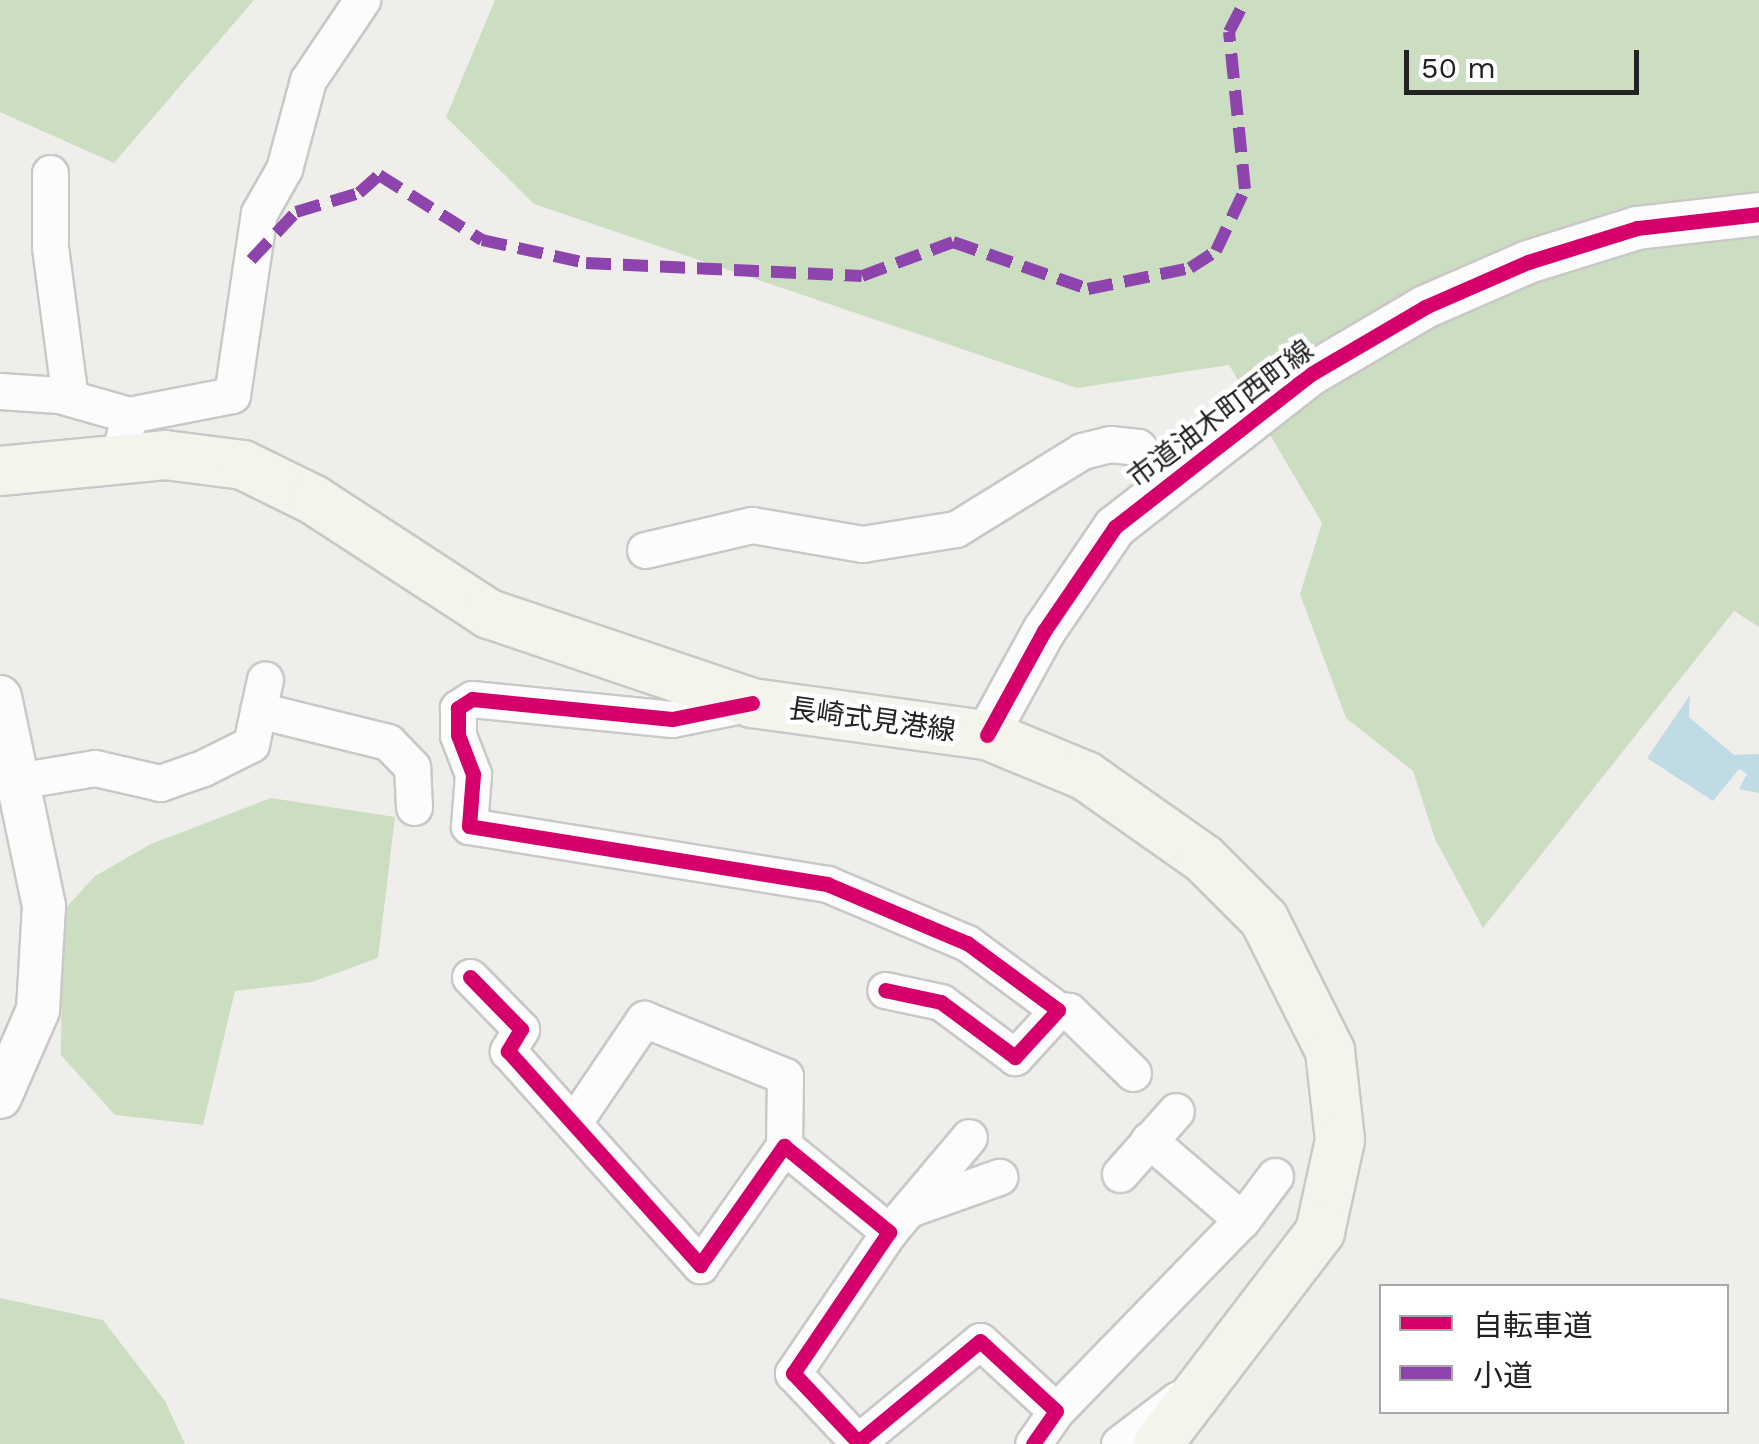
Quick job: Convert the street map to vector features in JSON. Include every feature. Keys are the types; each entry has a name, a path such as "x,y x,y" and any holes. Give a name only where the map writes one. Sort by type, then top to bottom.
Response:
{"main road":[{"name":"長崎式見港線","path":"0,471 124,436 243,465 314,500 490,614 752,703 986,736 1086,776 1204,860 1264,919 1330,1052 1340,1140 1320,1232 1158,1444"}],"street":[{"path":"0,391 70,398 124,436 232,395 259,213 284,169 308,80 362,0"},
{"path":"50,173 50,247 70,398"},
{"name":"市道油木町西町線","path":"986,736 1044,631 1116,527 1167,483 1311,374 1426,307 1528,262 1637,228 1759,214"},
{"path":"646,550 752,525 862,544 956,530 1082,451 1110,444 1138,448 1167,483"},
{"path":"23,780 95,768 160,783 251,744 262,694 388,742 412,767 414,807"},
{"path":"0,697 23,780 44,906 38,1010 0,1096"},
{"path":"752,703 672,719 472,699 458,708 458,736 473,774 469,826 828,884 967,943 1058,1010 1069,1011 1133,1073"},
{"path":"470,977 522,1029 508,1051 700,1265 784,1146 785,1076 644,1019 574,1122"},
{"path":"885,990 940,1002 1014,1057 1058,1010"},
{"path":"1120,1174 1176,1111"},
{"path":"970,1137 898,1221 793,1373 858,1443 980,1341 1056,1411"},
{"path":"1149,1140 1242,1220"},
{"path":"784,1146 898,1221"},
{"path":"898,1221 999,1176"},
{"path":"1033,1444 1056,1411 1242,1220 1274,1176"},
{"path":"1119,1444 1208,1376"}],"green space":[{"path":"0,0 254,0 114,163 0,112"},
{"path":"495,0 1759,0 1759,627 1734,611 1483,928 1435,839 1413,771 1346,718 1300,594 1322,523 1229,365 1077,388 534,204 446,117"},
{"path":"271,798 395,817 378,958 312,982 235,991 203,1125 115,1115 61,1055 62,912 95,876 151,844"},
{"path":"0,1298 103,1320 165,1401 185,1444 0,1444"}],"water":[{"path":"1690,695 1689,717 1734,755 1759,754 1759,793 1739,789 1747,774 1739,769 1713,801 1647,758"}],"marked path":[{"path":"251,260 296,212 359,193 379,175 482,240 586,263 862,276 953,242 1088,289 1190,268 1216,251 1245,189 1229,32 1245,0"}],"cycle path":[{"path":"987,735 1044,631 1115,527 1311,374 1425,307 1528,262 1637,228 1759,214"},
{"path":"752,703 672,719 472,699 458,708 458,735 473,774 469,826 827,884 967,943 1058,1010 1015,1057 941,1002 885,990"},
{"path":"470,977 521,1029 508,1051 700,1265 784,1146 889,1232 793,1373 858,1442 980,1341 1056,1411 1033,1444"}]}
